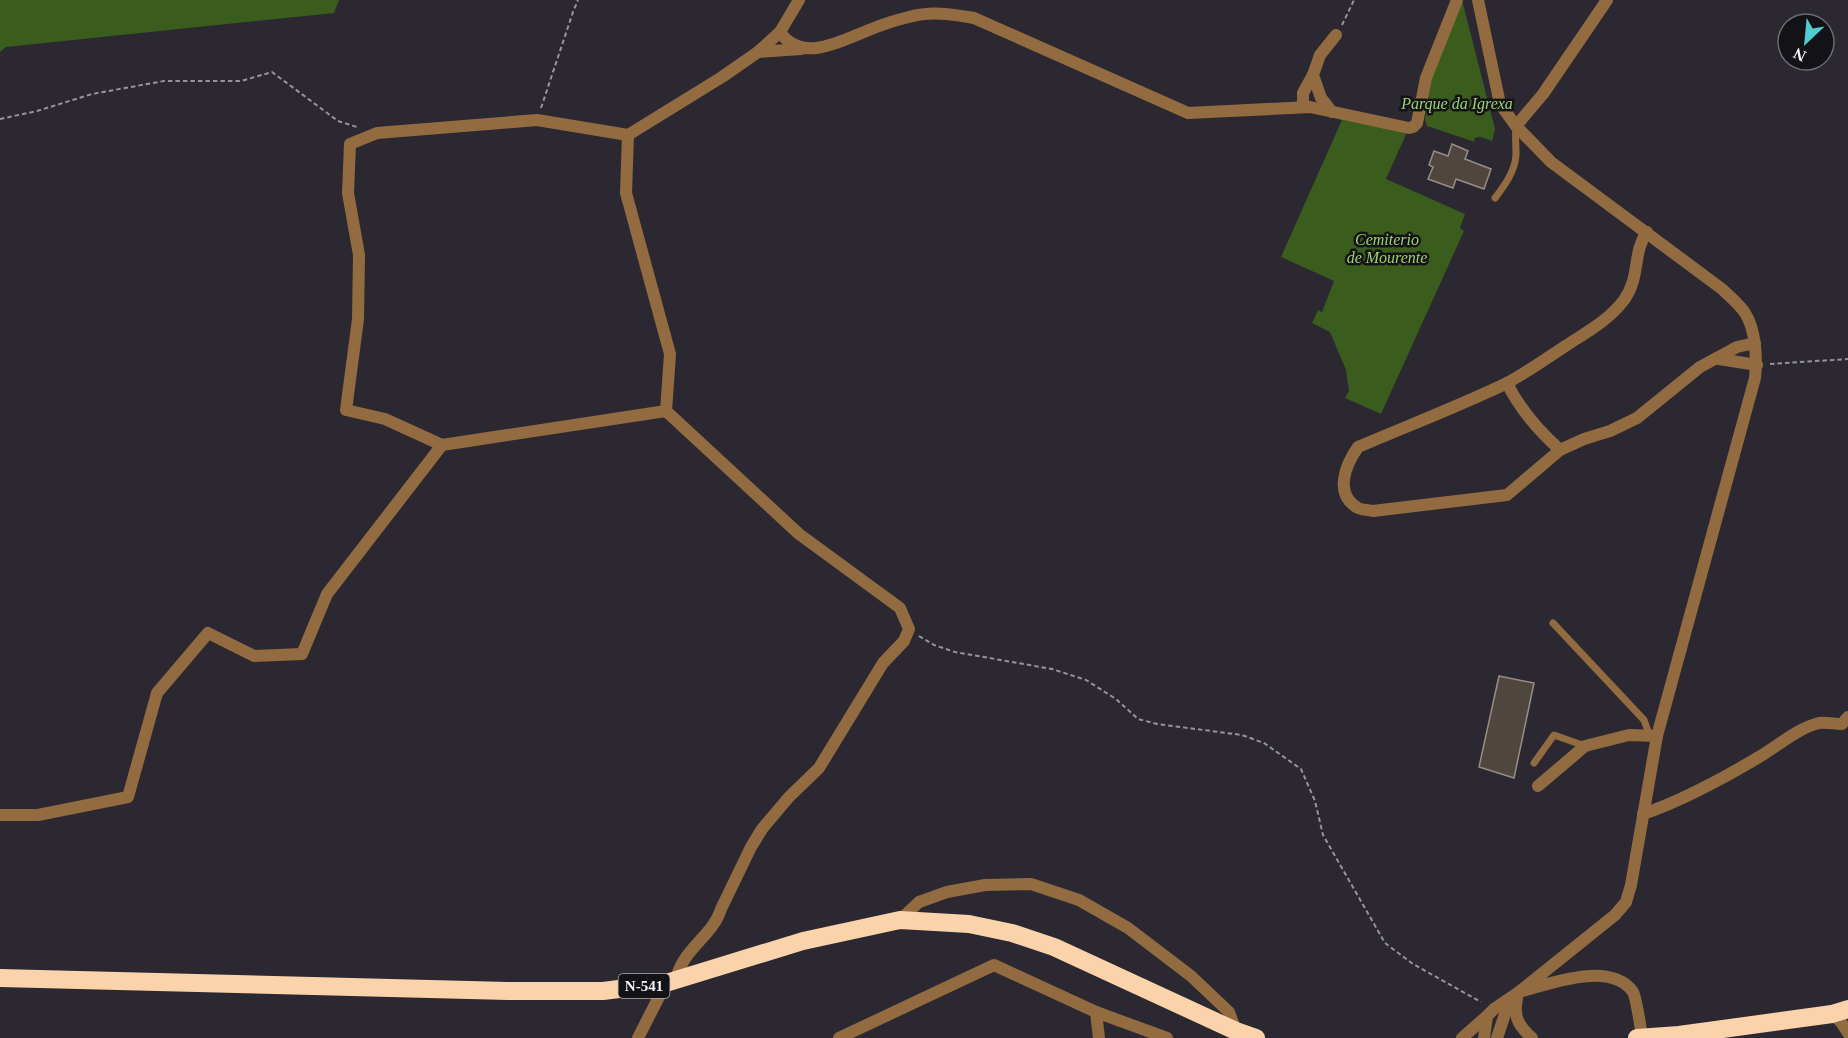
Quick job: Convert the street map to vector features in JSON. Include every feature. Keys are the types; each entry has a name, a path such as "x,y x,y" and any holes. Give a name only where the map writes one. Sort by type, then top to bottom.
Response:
{"highway":[{"name":"N-541","path":"0,978 508,991 603,991 671,982 802,941 900,920 969,924 1012,933 1054,947 1236,1031 1256,1038"},
{"path":"1636,1038 1679,1035 1840,1011"}],"street":[{"path":"666,411 442,445 385,418 346,410 358,319 359,255 348,193 350,144 377,133 537,120 628,135 758,52 780,32 799,0"},
{"path":"758,52 814,49 909,17 934,12 974,18 1188,113 1310,107 1409,128 1417,123 1426,78 1457,0"},
{"path":"1462,1038 1490,1012 1519,992 1615,915 1626,902 1643,813 1653,735 1716,524 1757,365 1755,343 1746,314 1722,289 1551,162 1516,126 1500,104 1478,0"},
{"path":"1516,126 1543,93 1607,0"},
{"path":"780,32 786,40 798,47 814,49"},
{"path":"1303,108 1303,93 1320,55 1336,35"},
{"path":"1313,75 1321,98 1332,112"},
{"path":"628,135 626,193 669,354 666,411"},
{"path":"1647,232 1640,242 1632,285 1623,300 1611,313 1596,326 1507,383 1358,447 1349,460 1344,475 1345,490 1351,500 1358,507 1373,511 1507,495 1560,450 1617,428 1636,418 1701,367 1737,347 1755,343"},
{"path":"1719,359 1757,365"},
{"path":"1507,383 1512,394 1547,439 1560,450"},
{"path":"638,1038 684,961 718,920 721,909 762,829 789,797 819,768 883,663 904,641 909,629 900,608 799,534 666,411"},
{"path":"0,815 38,815 128,797 157,693 208,633 254,656 302,654 327,594 442,445"},
{"path":"1643,813 1668,805 1733,772 1786,739 1819,723 1842,724 1848,717"},
{"path":"1538,786 1584,746 1629,735 1653,735"},
{"path":"900,920 919,902 947,892 985,885 1031,884 1078,900 1128,928 1191,976 1228,1012 1236,1031"},
{"path":"838,1038 994,965 1096,1012 1167,1038"},
{"path":"1497,1038 1506,1011 1519,992 1564,979 1607,976 1618,980 1634,993 1642,1038"},
{"path":"1519,992 1515,1012 1517,1023 1532,1038"},
{"path":"1840,1011 1841,1022 1848,1033"},
{"path":"1096,1012 1099,1038"},
{"path":"1484,1038 1490,1012"}],"lane":[{"path":"1495,198 1506,184 1512,171 1516,156 1516,126"},
{"path":"1552,623 1644,720 1653,735"},
{"path":"1534,763 1554,735 1584,746"}],"path":[{"path":"537,120 579,0"},
{"path":"1336,35 1354,0"},
{"path":"0,119 102,92 164,81 241,81 272,72 338,121 377,133"},
{"path":"1757,365 1848,359"},
{"path":"909,629 934,645 955,652 1052,669 1086,680 1116,699 1137,719 1157,724 1242,735 1264,743 1301,769 1315,801 1323,835 1385,944 1490,1012"}],"green space":[{"path":"0,0 339,0 334,13 6,47 0,52"},
{"name":"Parque da Igrexa","path":"1462,0 1495,129 1492,141 1481,137 1474,138 1475,142 1427,126 1425,120 1429,75"},
{"name":"Cemiterio de Mourente","path":"1342,120 1407,132 1386,179 1465,214 1460,228 1464,231 1381,414 1345,398 1349,391 1346,370 1330,332 1312,323 1318,310 1322,312 1334,281 1281,257"}],"building":[{"path":"1452,144 1468,151 1465,159 1491,169 1484,189 1456,179 1453,188 1428,179 1433,167 1429,165 1434,151 1448,156"},
{"path":"1499,676 1534,683 1514,778 1479,767"}]}
